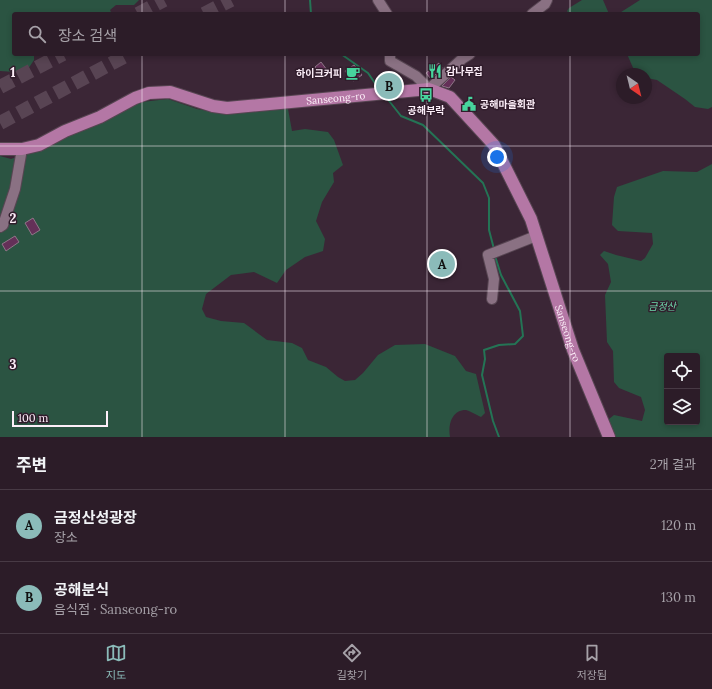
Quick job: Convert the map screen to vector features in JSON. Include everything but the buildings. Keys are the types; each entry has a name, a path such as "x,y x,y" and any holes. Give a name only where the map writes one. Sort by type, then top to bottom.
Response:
{"main road":[{"name":"Sanseong-ro","path":"0,149 22,149 38,145 65,131 110,113 142,95 156,92 170,92 213,106 227,108 429,89 450,97 494,144 531,219 572,350 609,437"}],"lane":[{"path":"378,0 386,12"},
{"path":"535,12 545,4 547,0"},
{"path":"390,56 390,61 416,76 429,89 467,56"},
{"path":"0,227 3,225 16,189 22,149"},
{"path":"492,299 494,279 488,255 536,236"}],"green space":[{"path":"0,0 139,0 134,5 116,5 110,10 111,12 12,12 12,56 34,56 34,60 28,69 15,72 0,71"},
{"path":"582,0 603,0 608,12 568,12 569,8"},
{"path":"640,0 712,0 712,107 708,109 695,107 657,80 652,79 652,68 633,68 628,56 700,56 700,12 621,12"},
{"path":"168,99 197,109 214,112 278,108 288,109 292,131 305,129 328,132 334,140 343,165 333,173 334,182 322,202 316,221 325,239 323,251 305,257 286,270 277,283 254,272 231,275 206,294 202,309 206,317 221,321 244,323 267,340 292,343 302,348 308,360 326,367 345,381 355,380 378,355 395,345 425,344 455,356 466,371 476,374 485,413 481,417 466,410 457,413 450,424 450,437 0,437 0,156 11,159 38,150 84,129 133,103"},
{"name":"금정산","path":"712,164 712,437 613,437 609,419 614,415 642,421 645,410 641,397 619,388 614,382 613,351 607,342 605,295 611,282 608,264 600,255 604,251 641,261 645,258 653,244 652,233 618,231 612,225 614,197 617,187 663,171 697,172"}],"waterway":[{"path":"310,0 311,12"},
{"path":"344,56 368,73 379,89"},
{"path":"386,97 401,116 423,125 483,183 489,198 489,230 494,249"},
{"path":"495,256 501,275 520,311 523,336 515,344 499,345 484,350 485,359 482,375 493,421 499,437"}],"tunnel":[{"path":"142,12 164,0"},
{"path":"208,12 231,0"},
{"path":"0,87 59,56"},
{"path":"0,123 125,56"}],"place":[{"name":"감나무집","path":"435,71"},
{"name":"하이크커피","path":"353,73"},
{"name":"공해분식","path":"389,86"},
{"name":"공해부락","path":"426,95"},
{"name":"공해마을회관","path":"469,104"},
{"name":"금정산성광장","path":"442,264"}]}
